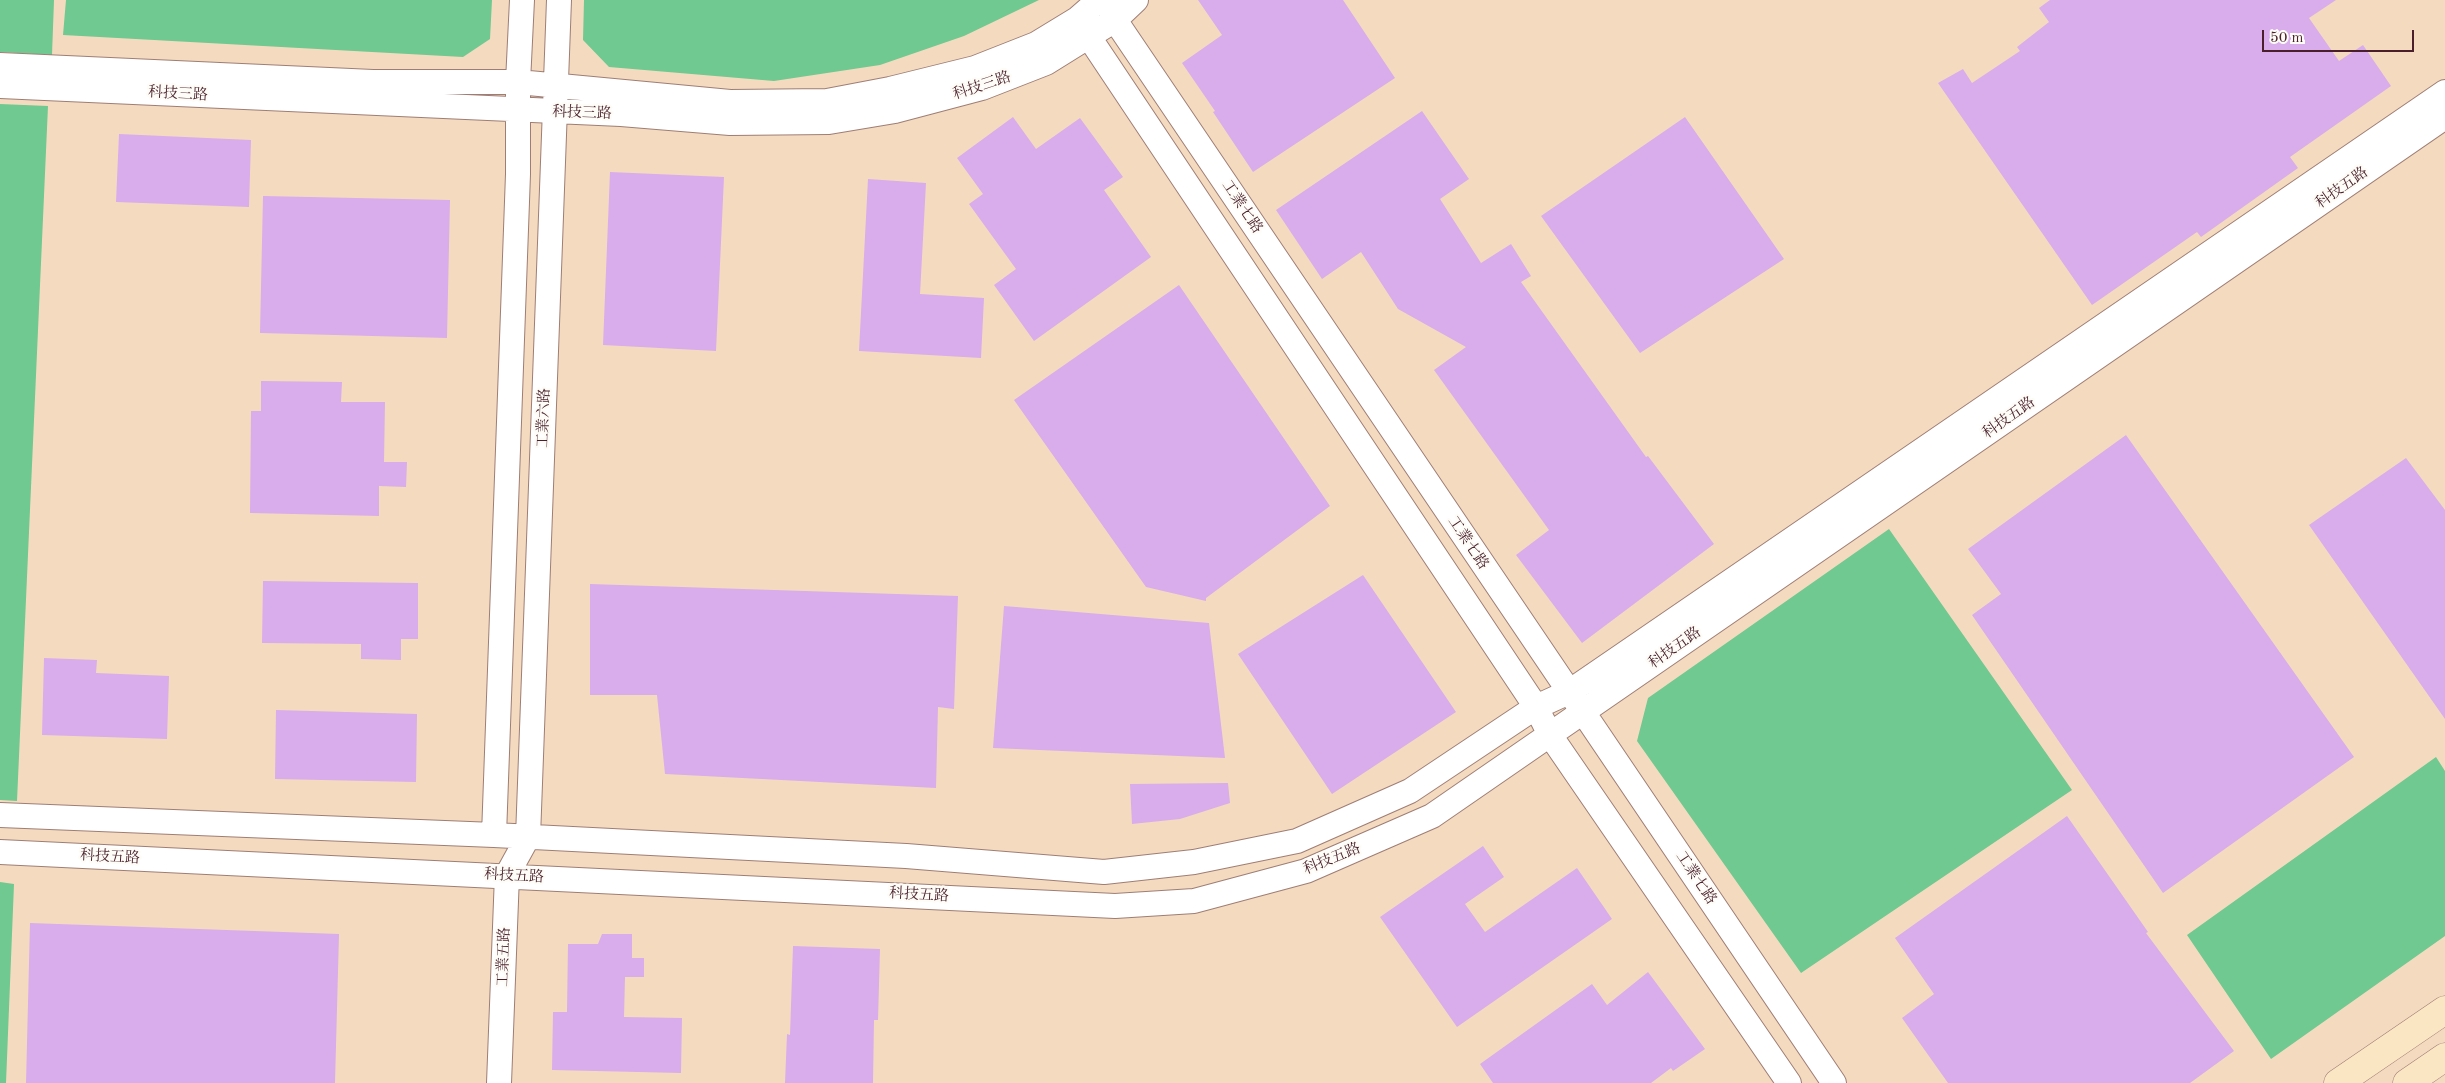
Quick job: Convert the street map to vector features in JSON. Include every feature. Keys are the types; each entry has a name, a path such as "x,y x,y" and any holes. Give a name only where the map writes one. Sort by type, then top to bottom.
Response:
{"street":[{"path":"494,834 518,174 517,109 522,0"},
{"name":"工業六路","path":"528,836 559,0"},
{"name":"科技三路","path":"0,65 373,82 518,82 730,102 826,101 890,90 975,68 1083,28 1099,0"},
{"name":"科技三路","path":"0,86 621,114 730,122 829,122 895,110 982,88 1046,63 1083,28 1112,10 1136,0"},
{"name":"工業七路","path":"1112,10 1569,692 1584,711 1834,1083"},
{"path":"1083,28 1536,707 1550,735 1789,1083"},
{"name":"科技五路","path":"0,815 494,834 906,856 1104,872 1194,862 1297,841 1410,790 1536,707 1569,692 2445,92"},
{"name":"科技五路","path":"0,852 508,875 1115,906 1194,901 1306,871 1432,816 2445,117"},
{"name":"工業五路","path":"499,1083 508,875 528,836"},
{"path":"2338,1083 2445,1010"},
{"path":"2407,1083 2445,1057"}],"green space":[{"path":"0,0 54,0 52,55 0,52"},
{"path":"66,0 492,0 490,39 463,57 63,35"},
{"path":"584,0 1039,0 964,36 880,65 774,81 609,67 583,40"},
{"path":"0,104 48,106 17,801 0,800"},
{"path":"1889,529 2072,790 1801,973 1637,741 1648,698"},
{"path":"2436,757 2445,771 2445,936 2271,1059 2187,935"},
{"path":"0,882 14,884 6,1083 0,1083"}],"building":[{"path":"1198,0 1343,0 1395,78 1253,172 1182,63 1222,35"},
{"path":"2050,0 2336,0 2309,18 2339,61 2363,45 2391,86 2290,157 2298,168 2201,237 2197,232 2092,305 1938,83 1963,69 1972,83 2020,51 2017,47 2049,22 2039,8"},
{"path":"1422,111 1469,179 1440,199 1481,263 1511,244 1531,276 1521,282 1646,457 1648,456 1714,544 1582,643 1516,555 1549,530 1434,370 1466,347 1398,309 1361,252 1322,279 1276,210"},
{"path":"1013,117 1036,149 1080,118 1123,177 1104,190 1151,257 1034,341 994,285 1016,269 969,204 983,194 957,158"},
{"path":"1685,117 1784,259 1640,353 1541,216"},
{"path":"119,134 251,140 249,207 116,202"},
{"path":"610,172 724,177 716,351 603,345"},
{"path":"868,179 926,183 920,294 984,298 981,358 859,351"},
{"path":"263,196 450,200 447,338 260,333"},
{"path":"1179,285 1330,506 1206,598 1206,601 1146,587 1014,400"},
{"path":"261,381 342,382 341,402 385,402 384,462 407,462 406,487 379,486 379,516 250,513 251,411 261,411"},
{"path":"2126,435 2354,757 2163,893 1972,615 2001,594 1968,549"},
{"path":"2406,458 2445,510 2445,719 2309,525"},
{"path":"1363,575 1456,712 1332,794 1238,654"},
{"path":"263,581 418,583 418,639 401,639 401,660 361,659 361,644 262,643"},
{"path":"590,584 958,596 954,709 938,707 936,788 665,774 657,695 590,695"},
{"path":"1004,606 1209,623 1225,758 993,748"},
{"path":"44,658 97,660 96,673 169,676 167,739 42,735"},
{"path":"276,710 417,714 416,782 275,779"},
{"path":"1228,783 1230,803 1180,819 1132,824 1130,784"},
{"path":"2067,816 2148,932 2146,933 2234,1051 2190,1083 1948,1083 1902,1018 1934,994 1895,938"},
{"path":"1483,846 1504,877 1465,904 1485,932 1577,868 1612,919 1457,1027 1380,917"},
{"path":"30,923 339,934 335,1083 26,1083"},
{"path":"602,934 632,934 632,958 644,958 644,977 625,977 624,1017 682,1018 681,1073 552,1070 553,1012 567,1012 568,944 598,944"},
{"path":"793,946 880,949 878,1020 874,1020 873,1083 785,1083 787,1034 790,1035"},
{"path":"1648,972 1705,1049 1673,1071 1671,1068 1651,1083 1493,1083 1480,1064 1592,984 1607,1005"}]}
